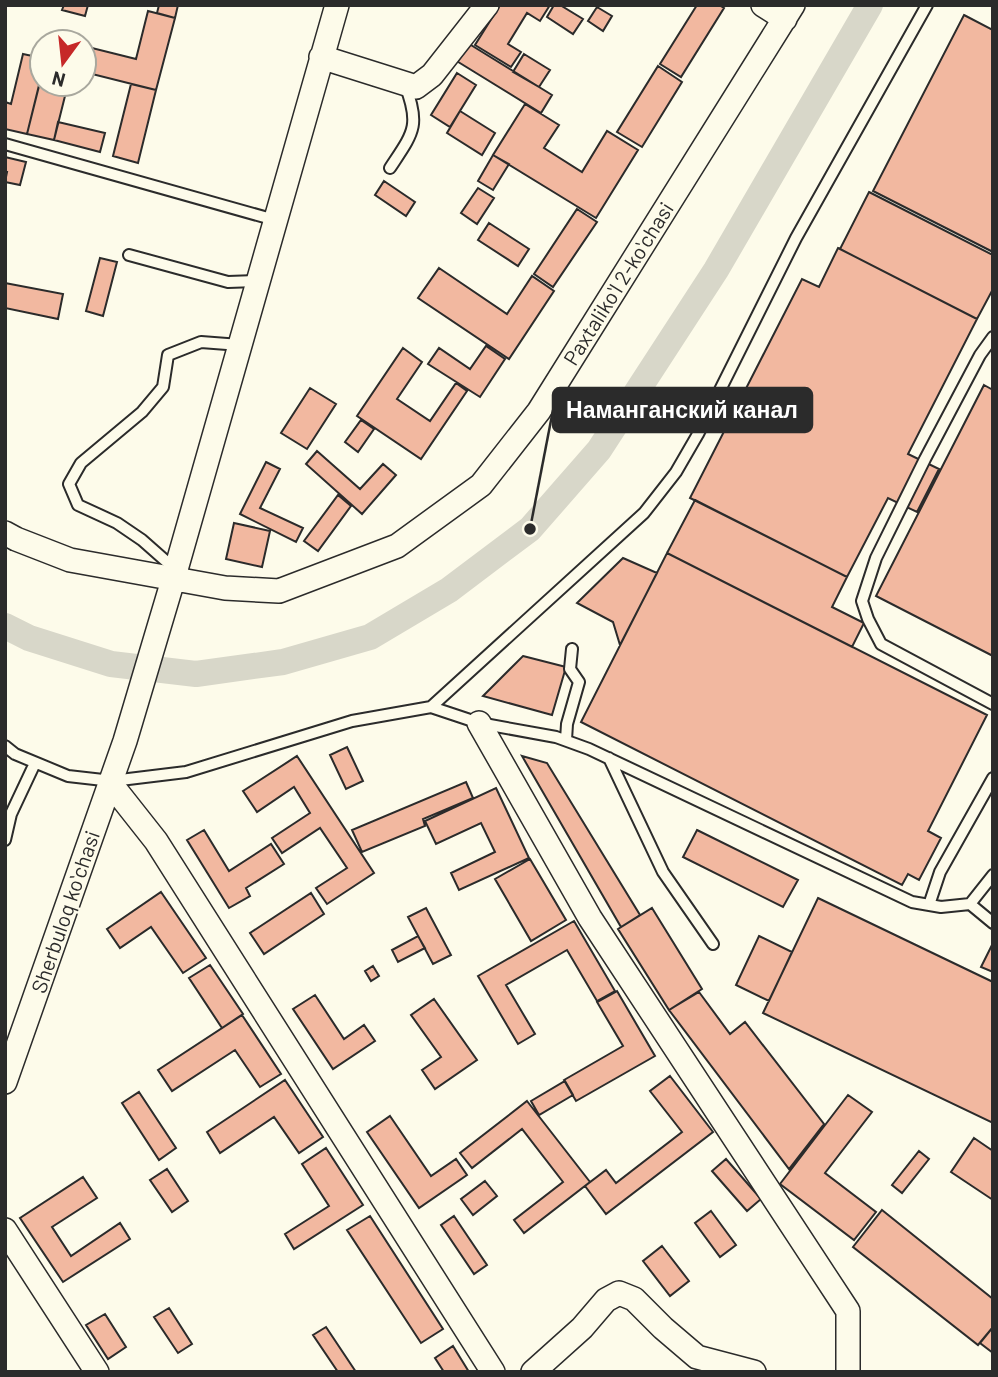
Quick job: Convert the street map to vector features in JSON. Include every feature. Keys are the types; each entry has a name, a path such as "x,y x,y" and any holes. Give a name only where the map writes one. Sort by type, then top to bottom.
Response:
{"street":[{"name":"Sherbuloq koʻchasi","path":"5,1082 125,741 337,5"},
{"path":"321,57 416,87 424,84 487,5"},
{"path":"763,5 789,12"},
{"name":"Paxtalikoʻl 2-koʻchasi","path":"5,533 16,540 70,560 174,575 225,588 279,591 397,546 481,485 539,411 789,12"},
{"path":"479,723 590,918 848,1311 848,1372"},
{"path":"112,783 156,841 493,1372"},
{"path":"5,1230 97,1372"},
{"path":"533,1372 582,1328 606,1300 619,1293 635,1299 697,1357 754,1372"}],"lane":[{"path":"431,707 644,513 677,472 796,238 927,5"},
{"path":"390,168 411,136 415,115 405,85"},
{"path":"5,144 275,220"},
{"path":"129,255 228,282 258,281"},
{"path":"993,337 980,355 925,459 876,558 862,601 868,620 881,644 993,704"},
{"path":"174,575 142,540 117,523 78,505 69,484 81,463 142,412 163,387 168,355 201,342 240,345"},
{"path":"566,740 567,723 579,682 570,669 572,649"},
{"path":"5,746 15,754 68,776 112,783 186,772 352,721 431,707 479,723 566,740 912,902 941,907 970,904 993,923"},
{"path":"609,758 663,872 713,944"},
{"path":"5,840 11,814 35,762"},
{"path":"929,905 940,872 993,778"},
{"path":"970,904 993,875"}],"building":[{"path":"64,5 88,5 85,16 62,10"},
{"path":"159,5 178,5 175,18 157,13"},
{"path":"500,5 550,5 540,21 527,13 508,44 521,52 511,67 475,45"},
{"path":"554,5 560,5 583,19 573,34 547,17"},
{"path":"697,5 719,5 724,8 681,77 660,64"},
{"path":"597,7 612,16 603,31 588,21"},
{"path":"148,11 175,18 156,90 98,76 98,50 136,59"},
{"path":"964,15 993,30 993,252 873,191"},
{"path":"466,42 552,95 541,113 455,60"},
{"path":"23,54 28,55 28,98 36,98 27,134 5,129 5,102 11,104"},
{"path":"524,54 550,70 539,87 513,72"},
{"path":"658,66 682,82 642,147 617,132"},
{"path":"457,73 476,85 450,127 431,115"},
{"path":"131,84 156,90 138,163 113,156"},
{"path":"36,98 64,98 54,140 27,134"},
{"path":"525,104 559,125 544,148 582,172 607,131 638,150 596,218 493,155"},
{"path":"460,111 495,133 482,155 447,133"},
{"path":"58,122 105,133 100,152 54,140"},
{"path":"493,155 509,164 493,190 478,181"},
{"path":"5,157 26,162 20,185 5,182"},
{"path":"384,181 415,202 406,216 375,195"},
{"path":"478,188 494,198 477,224 461,213"},
{"path":"869,192 993,255 993,289 977,319 840,249"},
{"path":"577,209 597,222 553,287 534,274"},
{"path":"489,223 529,249 518,266 478,240"},
{"path":"838,248 977,319 908,454 939,469 917,512 888,498 847,577 690,498 802,279 819,287"},
{"path":"100,258 117,262 103,316 86,311"},
{"path":"439,268 507,314 532,276 554,291 509,359 418,298"},
{"path":"5,283 63,294 58,319 5,308"},
{"path":"486,346 505,359 480,397 428,364 439,348 470,369"},
{"path":"403,348 422,362 397,399 430,421 456,383 467,391 421,459 357,416"},
{"path":"984,385 993,390 993,656 876,596"},
{"path":"310,388 336,404 307,449 281,433"},
{"path":"361,420 374,429 358,452 345,442"},
{"path":"317,451 360,489 383,464 396,475 362,514 306,464"},
{"path":"266,462 280,469 260,508 303,528 296,542 240,514"},
{"path":"338,495 351,506 318,551 304,541"},
{"path":"695,500 847,577 832,607 864,623 852,647 667,553"},
{"path":"234,523 270,531 262,567 226,559"},
{"path":"667,553 987,715 928,831 941,838 919,880 908,874 902,885 581,722"},
{"path":"623,558 657,573 620,645 613,622 577,603"},
{"path":"523,656 566,667 552,715 483,696"},
{"path":"347,747 363,781 346,789 330,755"},
{"path":"297,756 374,873 327,904 316,888 347,868 320,828 282,853 272,838 310,813 294,787 257,812 243,791"},
{"path":"522,756 547,763 640,915 621,927"},
{"path":"466,782 473,798 423,819 425,826 362,852 352,830"},
{"path":"496,788 529,858 459,890 451,873 495,852 481,823 436,844 425,821"},
{"path":"204,830 229,871 271,844 284,864 246,888 250,896 229,908 187,840"},
{"path":"697,830 798,880 783,907 683,857"},
{"path":"530,859 566,920 531,941 495,879"},
{"path":"161,892 206,958 183,973 151,927 120,948 107,929"},
{"path":"311,893 324,914 264,954 250,933"},
{"path":"818,898 993,982 993,1123 763,1013"},
{"path":"426,908 451,955 433,964 408,917"},
{"path":"652,908 702,989 669,1010 618,929"},
{"path":"574,921 615,991 597,1001 567,950 506,985 535,1034 518,1044 478,976"},
{"path":"418,936 425,948 398,962 392,950"},
{"path":"759,936 792,952 769,1001 736,985"},
{"path":"993,943 993,972 981,967"},
{"path":"210,965 243,1014 222,1028 189,978"},
{"path":"373,966 379,976 371,981 365,971"},
{"path":"617,991 655,1056 576,1101 564,1080 623,1046 597,1002"},
{"path":"699,992 730,1034 745,1022 824,1124 789,1169 669,1010"},
{"path":"315,995 344,1039 364,1025 375,1041 333,1069 293,1009"},
{"path":"434,999 477,1060 435,1089 422,1070 441,1057 411,1015"},
{"path":"242,1015 281,1074 260,1087 235,1050 172,1091 158,1070"},
{"path":"670,1076 713,1132 606,1214 585,1186 606,1170 616,1183 682,1132 650,1091"},
{"path":"285,1080 323,1137 299,1153 274,1117 220,1153 207,1132"},
{"path":"565,1081 573,1095 539,1115 531,1101"},
{"path":"139,1092 176,1148 159,1160 122,1103"},
{"path":"848,1095 872,1112 825,1173 876,1212 854,1240 780,1184"},
{"path":"527,1101 590,1182 524,1233 514,1220 563,1182 522,1129 472,1168 460,1153"},
{"path":"390,1116 431,1176 456,1159 467,1175 419,1208 367,1132"},
{"path":"974,1138 993,1151 993,1200 951,1172"},
{"path":"326,1148 363,1205 294,1249 285,1234 329,1206 302,1164"},
{"path":"919,1151 929,1159 902,1193 892,1185"},
{"path":"726,1159 761,1199 747,1211 712,1171"},
{"path":"167,1169 188,1201 172,1212 150,1180"},
{"path":"83,1177 97,1198 52,1227 71,1256 120,1223 130,1239 63,1282 20,1218"},
{"path":"485,1181 497,1196 473,1215 461,1199"},
{"path":"882,1210 993,1299 993,1327 978,1345 853,1247"},
{"path":"711,1211 736,1245 720,1257 695,1223"},
{"path":"370,1216 443,1329 421,1343 347,1230"},
{"path":"454,1216 487,1265 474,1274 441,1225"},
{"path":"662,1246 689,1281 670,1296 643,1261"},
{"path":"169,1308 192,1344 178,1353 154,1317"},
{"path":"105,1314 126,1347 108,1359 86,1325"},
{"path":"326,1327 356,1372 338,1372 313,1335"},
{"path":"993,1327 993,1353 980,1343"},
{"path":"453,1346 469,1372 444,1372 435,1358"}],"waterway":[{"path":"5,626 29,638 111,664 196,674 283,662 370,637 449,590 530,529 599,450 716,270 870,5"}],"place":[{"name":"Наманганский канал","path":"530,529"}]}
